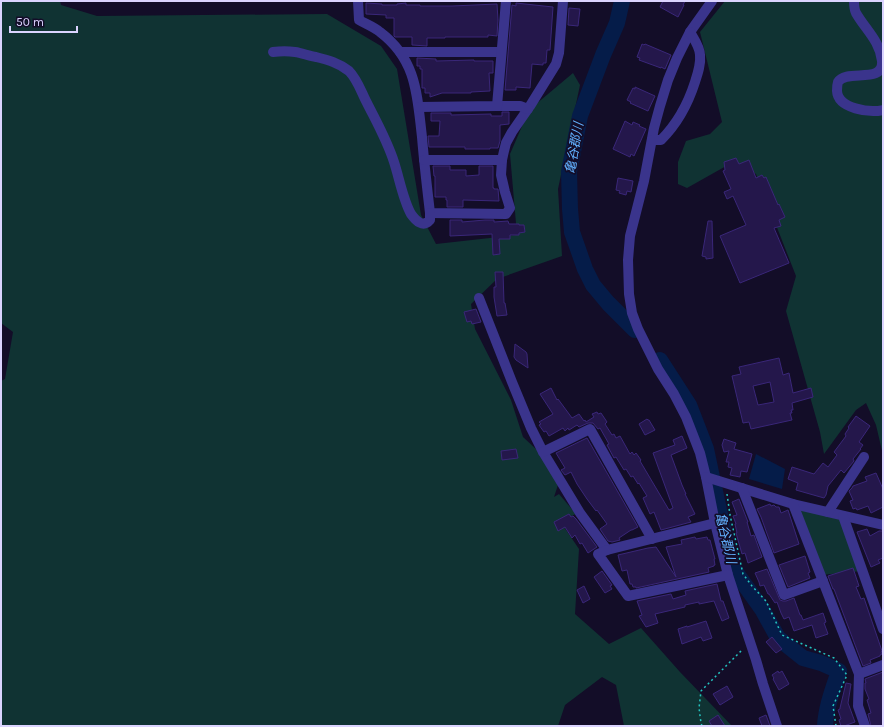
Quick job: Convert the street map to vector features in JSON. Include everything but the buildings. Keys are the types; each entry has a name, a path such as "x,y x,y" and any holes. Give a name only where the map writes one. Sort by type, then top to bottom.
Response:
{"street":[{"path":"273,52 296,52 329,60 350,72 387,143 406,203 412,215 417,222 424,224 428,223 430,220 430,213 419,107 414,78 407,63 392,42 380,32 359,20 358,1"},
{"path":"497,106 506,1"},
{"path":"430,213 506,214 510,208 501,175 502,160 506,143 556,64 559,53 563,1"},
{"path":"712,1 690,32 677,58 660,106 630,236 628,275 630,300 632,313 638,329 658,369 677,400 691,428 700,453 728,575 777,726"},
{"path":"854,1 855,12 879,48 882,62 876,73 870,75 847,76 841,79 837,84 837,94 843,103 854,108 883,110"},
{"path":"652,140 661,140 669,132 682,114 692,94 698,73 700,54 690,32"},
{"path":"400,52 501,52"},
{"path":"419,107 520,106 528,109"},
{"path":"424,160 502,160"},
{"path":"479,298 531,428 543,452 580,512 606,550"},
{"path":"543,452 590,429 652,539"},
{"path":"828,512 864,457"},
{"path":"706,477 793,504 883,525"},
{"path":"742,488 784,595 823,581"},
{"path":"793,504 858,674 858,706 865,726"},
{"path":"843,516 883,629"},
{"path":"715,523 606,550 598,554 628,596 728,575"},
{"path":"858,674 883,665"}],"path":[{"path":"722,482 743,574 766,601 782,635 834,658 847,675 833,706 836,726"},
{"path":"702,726 700,723 699,708 701,691 743,649"}],"green space":[{"path":"1,1 60,1 61,5 97,16 327,14 381,46 397,69 421,215 436,244 517,235 510,154 529,110 573,73 580,85 558,189 562,256 497,279 471,304 475,329 511,400 523,437 562,473 554,497 559,494 576,514 560,521 579,549 575,614 609,644 641,628 680,672 732,726 624,726 616,685 602,677 565,705 558,726 1,726 1,381 5,379 13,332 1,323"},
{"path":"725,1 883,1 883,455 876,425 866,403 856,410 824,454 820,432 786,311 796,276 756,174 735,161 687,188 678,184 678,162 686,141 710,134 722,122 700,32"},
{"path":"793,504 843,516 862,571 821,575"}],"water":[{"path":"756,454 785,469 782,489 749,479"}],"waterway":[{"name":"亀谷郡川","path":"622,1 617,23 580,116 569,172 570,209 572,232 585,269 593,285 608,303 635,330"},
{"name":"亀谷郡川","path":"660,360 689,405 706,449 732,567 762,609 778,638 803,658 821,663 839,671 828,705 825,726"}]}
